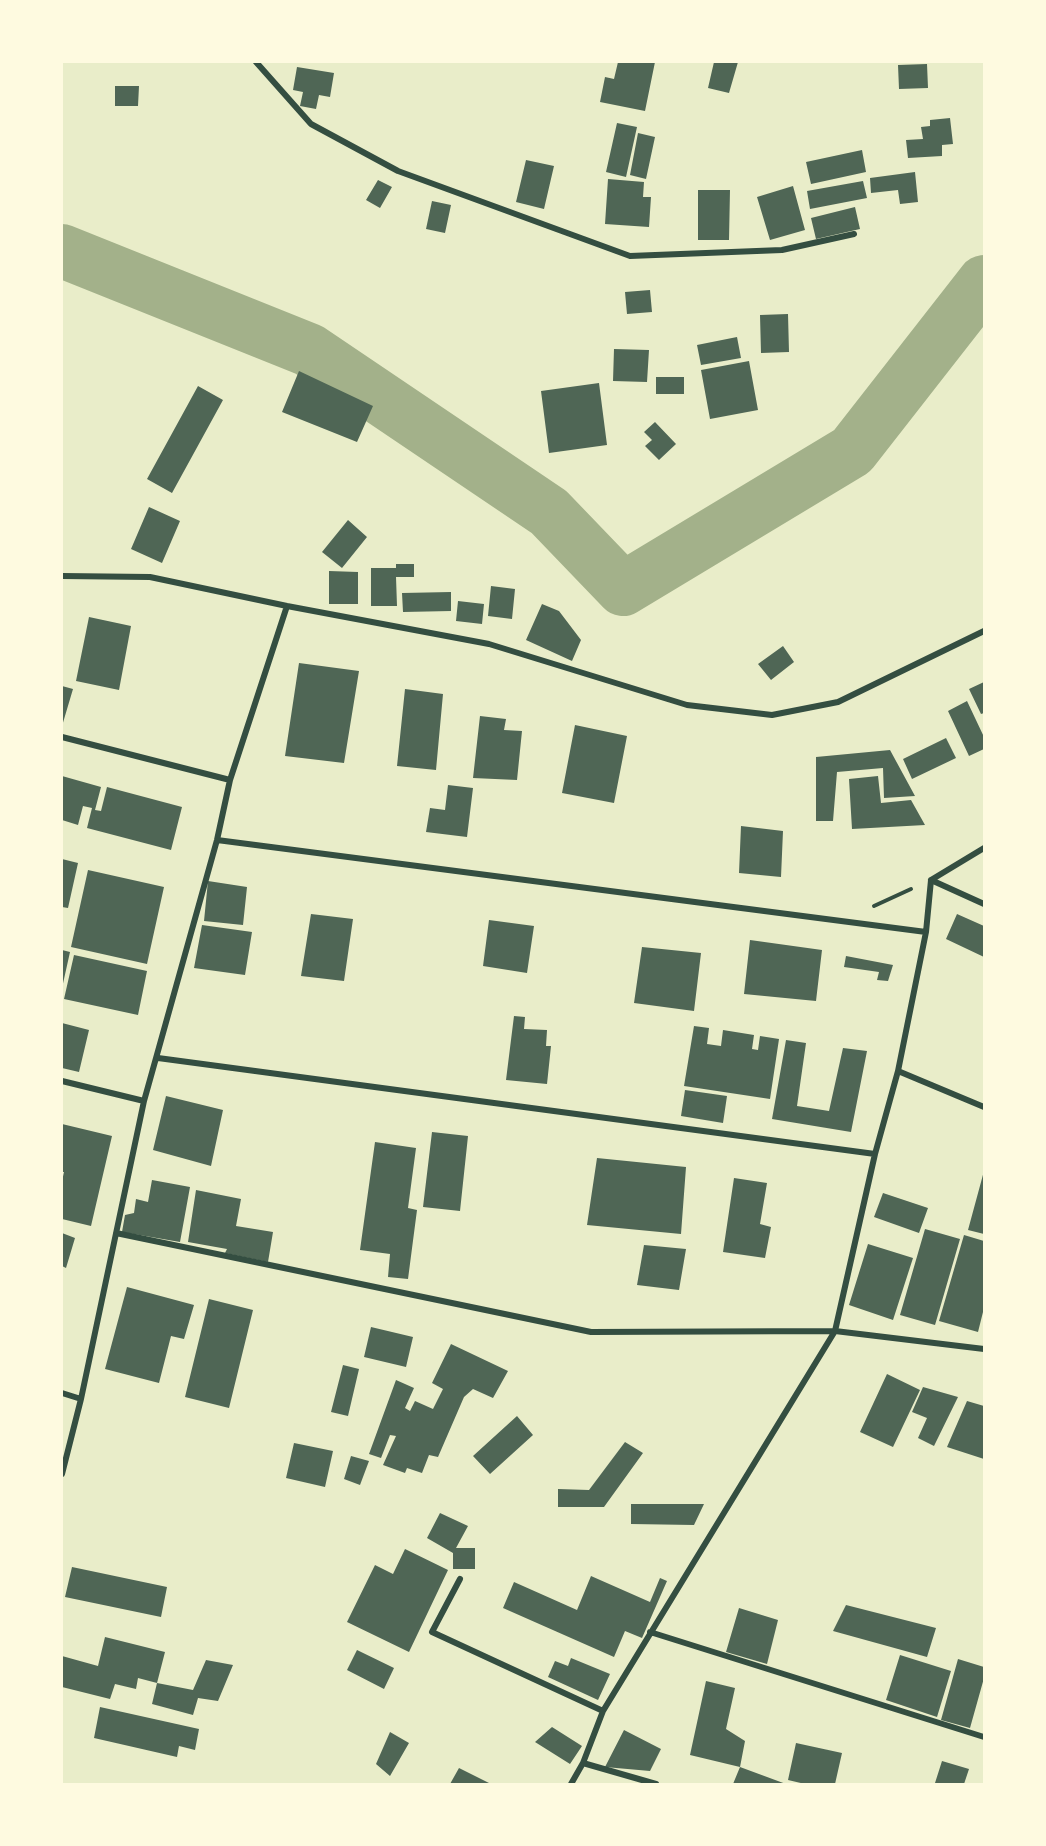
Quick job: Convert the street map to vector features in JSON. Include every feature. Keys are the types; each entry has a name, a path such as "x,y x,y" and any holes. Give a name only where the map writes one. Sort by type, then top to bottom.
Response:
{"street":[{"path":"256,62 311,124 398,171 630,256 782,250 854,234"},
{"path":"62,576 150,577 287,606 489,644 687,705 772,714 838,702 984,631"},
{"path":"62,1474 81,1399 144,1101 158,1058 217,840 230,780 287,606"},
{"path":"62,737 230,780"},
{"path":"217,840 926,932"},
{"path":"931,880 984,848"},
{"path":"931,880 984,904"},
{"path":"571,1785 583,1763 603,1710 835,1331 875,1154 898,1071 926,932 931,880"},
{"path":"158,1058 875,1154"},
{"path":"898,1071 984,1107"},
{"path":"62,1081 144,1101"},
{"path":"116,1233 591,1332 835,1331 984,1349"},
{"path":"62,1393 81,1399"},
{"path":"460,1579 432,1632 603,1710"},
{"path":"650,1632 984,1737"},
{"path":"583,1763 656,1785"}],"path":[{"path":"842,921 931,880"}],"building":[{"path":"618,62 655,62 645,111 600,102 605,77 614,79"},
{"path":"714,62 738,62 729,93 708,88"},
{"path":"927,64 928,88 899,89 898,65"},
{"path":"297,67 334,73 330,97 319,95 316,109 300,106 303,92 293,90"},
{"path":"115,86 139,86 138,106 115,106"},
{"path":"950,118 953,144 942,145 942,156 908,158 906,140 923,139 921,127 930,126 930,120"},
{"path":"617,123 637,127 626,177 606,172"},
{"path":"638,133 655,137 646,179 630,175"},
{"path":"862,150 866,172 811,184 806,162"},
{"path":"526,160 554,166 544,209 516,202"},
{"path":"915,172 918,202 900,204 898,190 871,193 870,178"},
{"path":"608,179 644,182 643,197 651,197 649,227 605,224"},
{"path":"378,180 392,187 380,208 366,200"},
{"path":"863,181 867,198 810,209 807,191"},
{"path":"793,186 805,230 770,240 757,197"},
{"path":"698,190 730,190 729,240 698,240"},
{"path":"432,201 451,205 445,233 426,229"},
{"path":"855,207 860,229 816,239 811,218"},
{"path":"650,290 652,312 627,314 625,292"},
{"path":"788,314 789,352 761,353 760,315"},
{"path":"737,337 741,358 701,365 697,345"},
{"path":"614,349 649,350 647,382 613,381"},
{"path":"749,361 758,410 710,419 701,370"},
{"path":"299,371 373,406 357,442 282,412"},
{"path":"656,377 684,377 684,394 656,394"},
{"path":"599,383 607,445 549,453 541,391"},
{"path":"198,386 223,400 172,493 147,479"},
{"path":"655,422 676,444 659,460 645,446 652,440 644,432"},
{"path":"149,507 180,521 162,563 131,549"},
{"path":"348,520 367,537 342,568 322,552"},
{"path":"396,564 414,564 414,577 396,577 397,606 371,606 371,568 396,568"},
{"path":"329,571 358,572 358,604 329,604"},
{"path":"491,586 515,589 512,619 488,616"},
{"path":"451,592 451,611 403,612 402,593"},
{"path":"458,601 484,604 482,624 456,621"},
{"path":"542,604 559,611 581,640 572,661 526,640"},
{"path":"89,617 131,626 119,690 76,681"},
{"path":"783,646 794,662 771,680 758,664"},
{"path":"299,663 359,671 344,763 285,756"},
{"path":"984,682 984,713 981,714 969,689"},
{"path":"62,686 73,689 62,726"},
{"path":"405,689 443,694 436,770 397,766"},
{"path":"967,701 984,737 984,749 969,756 948,711"},
{"path":"480,716 506,719 504,730 522,731 517,780 473,778"},
{"path":"575,725 627,736 614,803 562,793"},
{"path":"946,738 956,758 912,779 903,759"},
{"path":"890,750 915,796 884,798 883,768 837,772 833,821 816,821 816,757"},
{"path":"62,776 101,787 95,810 101,811 107,787 182,807 171,850 87,828 92,808 83,806 78,825 62,820"},
{"path":"878,776 881,803 911,800 925,825 852,829 849,779"},
{"path":"448,785 473,788 467,837 426,832 430,808 445,810"},
{"path":"741,826 783,831 781,877 739,873"},
{"path":"62,859 78,863 68,908 62,907"},
{"path":"88,870 164,887 147,964 71,947"},
{"path":"208,881 247,887 243,925 204,921"},
{"path":"311,914 353,919 344,981 301,976"},
{"path":"957,914 984,926 984,957 946,939"},
{"path":"489,920 534,926 527,973 483,966"},
{"path":"202,925 252,932 245,975 194,968"},
{"path":"750,940 822,950 816,1001 744,994"},
{"path":"642,947 701,953 694,1011 634,1003"},
{"path":"62,950 70,952 62,988"},
{"path":"74,955 147,971 138,1015 64,999"},
{"path":"846,956 893,965 888,981 877,980 879,972 844,967"},
{"path":"514,1016 525,1017 524,1029 547,1030 546,1046 551,1046 547,1084 506,1080"},
{"path":"62,1023 89,1030 79,1072 62,1068"},
{"path":"694,1026 709,1028 707,1044 721,1046 723,1030 754,1035 752,1049 758,1050 760,1036 779,1039 770,1099 684,1086"},
{"path":"786,1040 806,1043 797,1106 829,1111 843,1048 867,1051 851,1132 772,1119"},
{"path":"685,1090 727,1096 723,1123 681,1116"},
{"path":"166,1096 223,1110 211,1166 153,1150"},
{"path":"62,1124 112,1136 91,1226 62,1219 64,1172 62,1172"},
{"path":"432,1132 468,1136 460,1211 423,1207"},
{"path":"375,1142 416,1148 408,1208 417,1210 408,1279 388,1277 390,1254 360,1250"},
{"path":"597,1158 686,1167 681,1234 587,1225"},
{"path":"984,1171 984,1234 968,1230"},
{"path":"734,1178 767,1183 760,1224 771,1227 765,1258 723,1252"},
{"path":"152,1180 190,1187 180,1242 122,1232 125,1215 134,1213 136,1199 148,1202"},
{"path":"196,1190 241,1199 236,1226 273,1232 268,1262 225,1253 227,1249 188,1242"},
{"path":"883,1193 928,1208 919,1233 874,1217"},
{"path":"925,1229 960,1239 935,1325 900,1315"},
{"path":"62,1233 75,1238 66,1268 62,1266"},
{"path":"964,1235 984,1241 984,1308 978,1332 939,1321"},
{"path":"868,1244 913,1258 893,1320 849,1305"},
{"path":"644,1245 686,1249 679,1290 637,1285"},
{"path":"127,1287 194,1305 184,1339 171,1336 159,1383 105,1369"},
{"path":"209,1299 253,1310 229,1408 185,1397"},
{"path":"371,1327 413,1337 406,1367 364,1357"},
{"path":"451,1344 508,1371 493,1398 473,1389 464,1397 438,1457 429,1455 422,1473 407,1468 405,1473 383,1465 396,1436 390,1435 381,1458 369,1454 396,1380 414,1388 405,1408 410,1411 415,1401 433,1409 443,1389 432,1383"},
{"path":"343,1365 359,1369 348,1416 331,1412"},
{"path":"887,1374 920,1390 893,1447 860,1432"},
{"path":"923,1387 958,1397 934,1446 918,1438 927,1418 912,1412"},
{"path":"967,1401 984,1406 984,1459 947,1447"},
{"path":"517,1416 533,1435 490,1474 473,1456"},
{"path":"625,1442 643,1453 604,1507 558,1507 558,1489 589,1490"},
{"path":"294,1443 333,1451 325,1487 286,1478"},
{"path":"351,1456 369,1461 360,1485 344,1479"},
{"path":"631,1504 704,1504 694,1525 631,1524"},
{"path":"440,1513 468,1526 456,1548 475,1548 475,1569 453,1569 453,1553 427,1538"},
{"path":"405,1549 448,1570 409,1652 347,1622 375,1565 393,1574"},
{"path":"72,1567 167,1587 161,1617 65,1597"},
{"path":"591,1576 650,1602 660,1578 667,1581 642,1638 625,1631 614,1657 503,1608 514,1582 577,1610"},
{"path":"846,1605 936,1628 927,1657 833,1631"},
{"path":"739,1608 778,1620 767,1664 726,1652"},
{"path":"105,1637 165,1652 157,1683 138,1678 136,1689 115,1684 110,1699 62,1687 62,1656 98,1666"},
{"path":"357,1650 394,1668 384,1689 347,1670"},
{"path":"900,1655 951,1671 937,1717 886,1700"},
{"path":"571,1658 610,1674 598,1700 548,1677 555,1661 568,1666"},
{"path":"958,1659 984,1667 984,1678 970,1728 941,1720"},
{"path":"206,1660 233,1665 218,1701 198,1698 193,1715 152,1704 157,1683 193,1690"},
{"path":"706,1681 735,1688 726,1729 745,1741 740,1767 690,1755"},
{"path":"100,1707 199,1729 195,1750 179,1746 177,1757 94,1738"},
{"path":"552,1727 582,1746 570,1764 535,1742"},
{"path":"624,1730 661,1749 650,1771 605,1767"},
{"path":"390,1732 409,1743 390,1776 376,1764"},
{"path":"796,1743 842,1753 835,1784 805,1784 788,1780"},
{"path":"942,1761 969,1769 964,1784 935,1783"},
{"path":"740,1767 786,1784 733,1784"},
{"path":"459,1768 491,1784 450,1784"}],"waterway":[{"path":"62,251 309,350 549,512 623,589 852,451 984,282"}]}
